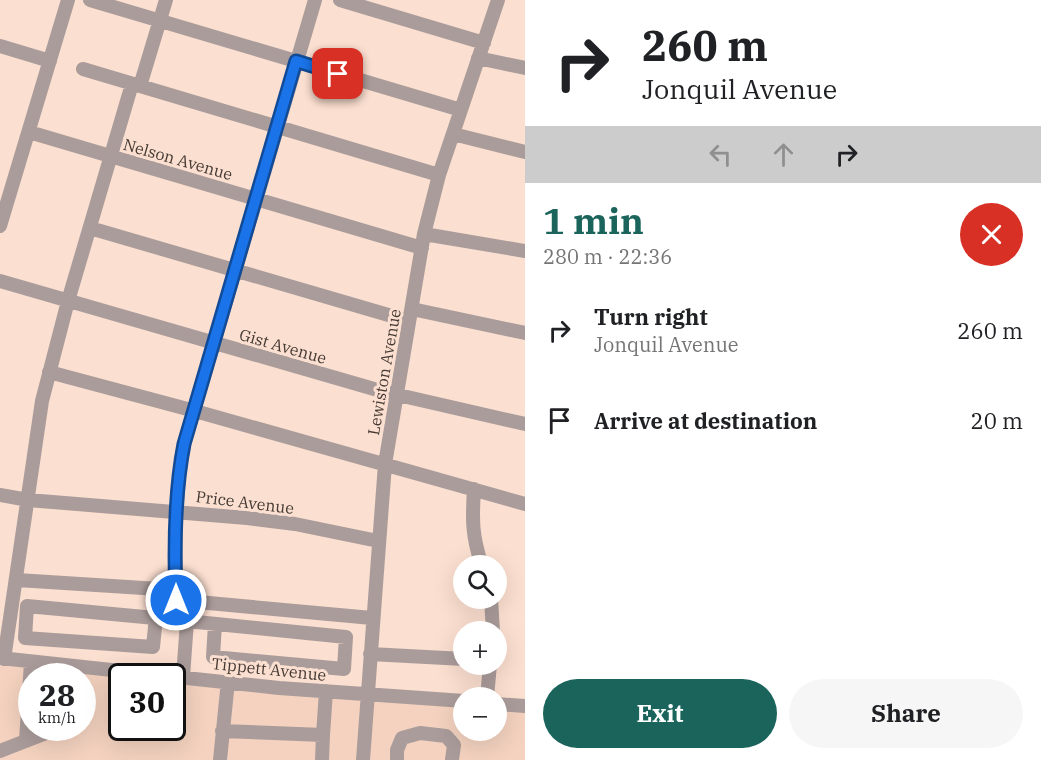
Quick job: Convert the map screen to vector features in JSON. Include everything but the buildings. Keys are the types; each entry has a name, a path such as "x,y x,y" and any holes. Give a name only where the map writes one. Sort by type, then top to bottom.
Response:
{"street":[{"path":"0,226 68,0"},
{"path":"90,0 461,110"},
{"path":"2,659 17,580 42,401 49,372 110,157 166,0"},
{"path":"176,595 176,511 184,444 315,0"},
{"path":"340,0 484,43"},
{"name":"Lewiston Avenue","path":"363,760 385,464 423,241 439,175 498,0"},
{"path":"0,46 50,60"},
{"path":"478,58 525,68"},
{"path":"83,69 439,175"},
{"name":"Nelson Avenue","path":"29,132 256,198 423,241 525,251"},
{"path":"453,134 525,152"},
{"path":"90,228 235,270 411,315 525,333"},
{"name":"Gist Avenue","path":"0,281 397,395 525,424"},
{"path":"49,372 525,504"},
{"path":"474,489 472,520 479,555"},
{"name":"Price Avenue","path":"0,495 28,500 176,511 283,523 378,541"},
{"path":"17,580 176,595 372,618"},
{"path":"156,617 153,647 25,638 27,606 156,617 346,637 344,669 213,657 215,624"},
{"path":"184,663 187,621"},
{"path":"370,654 453,658"},
{"name":"Tippett Avenue","path":"2,659 35,663"},
{"name":"Tippett Avenue","path":"186,677 453,700"},
{"path":"220,760 228,681"},
{"path":"322,760 326,691"},
{"path":"507,705 525,706"},
{"path":"222,731 323,735"},
{"path":"397,760 397,750 402,738 420,733 446,736 454,745 452,760"},
{"path":"0,752 26,741"}],"shaded area":[{"path":"0,663 18,665 18,741 96,741 96,673 108,675 108,741 186,741 186,678 453,698 453,741 507,741 507,702 525,704 525,760 0,760"}],"route":[{"path":"176,600 176,511 184,444 296,61 338,74"}]}
